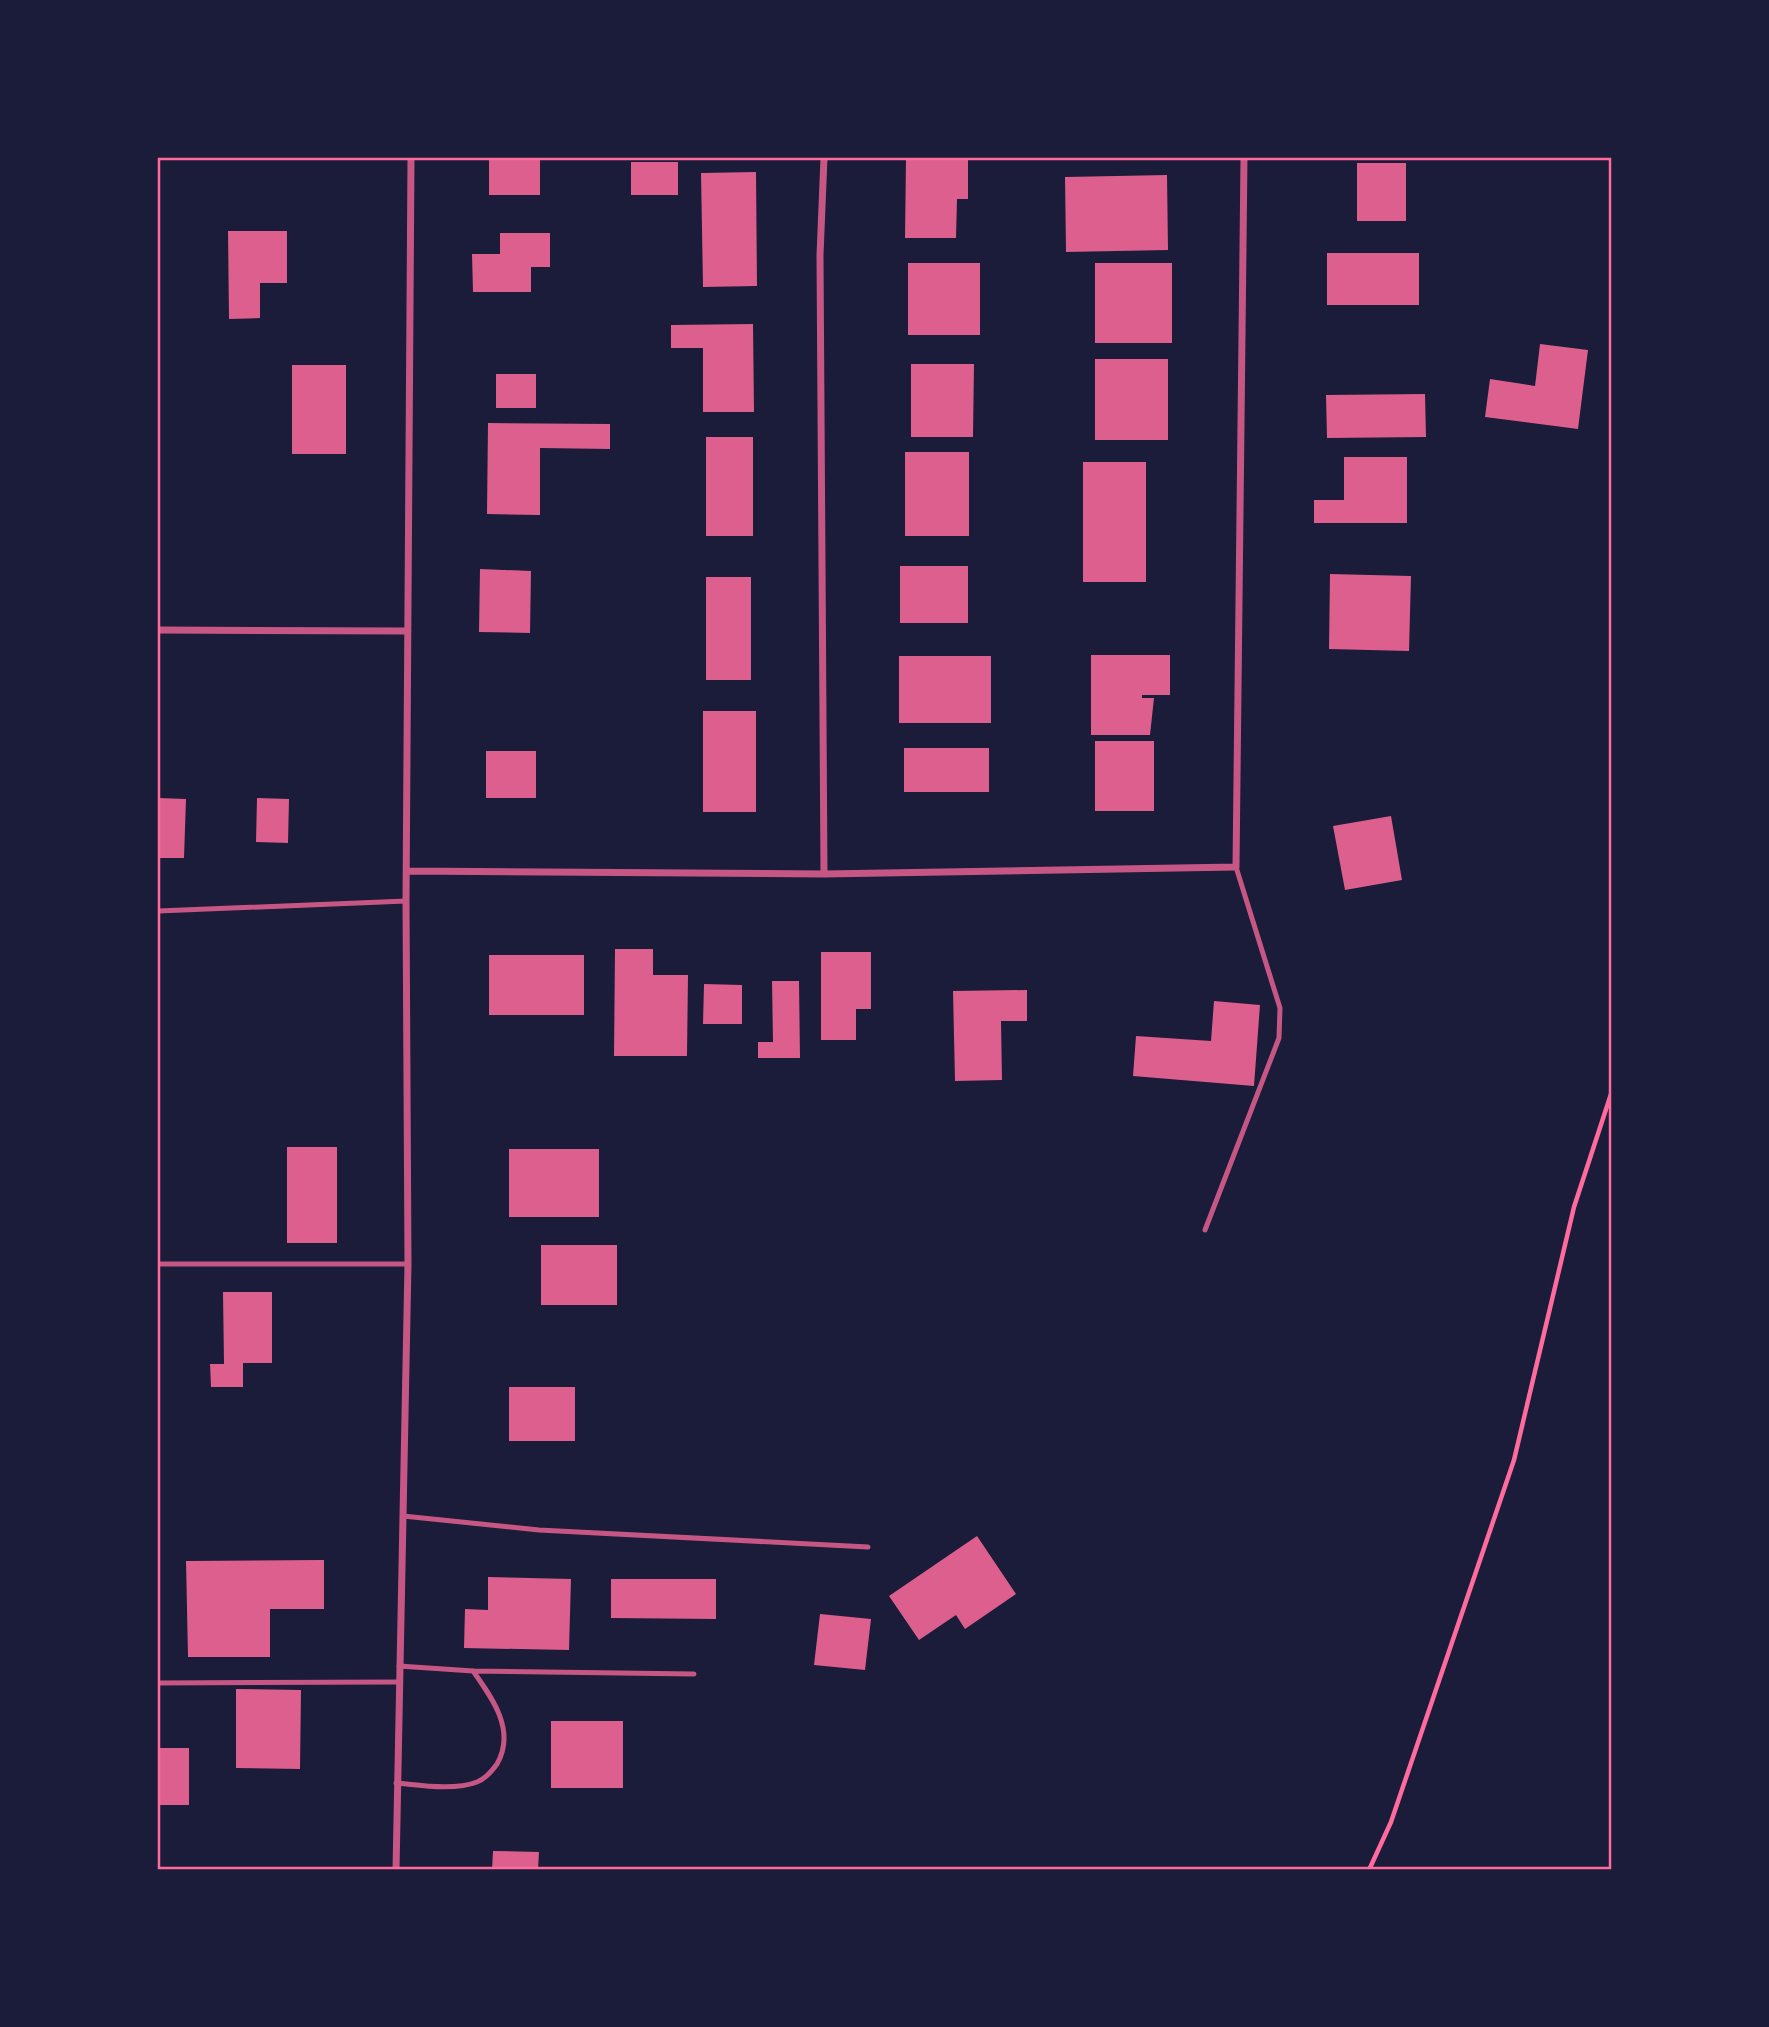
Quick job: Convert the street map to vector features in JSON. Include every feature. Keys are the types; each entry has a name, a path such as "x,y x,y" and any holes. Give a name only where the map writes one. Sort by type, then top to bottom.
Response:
{"street":[{"path":"396,1870 408,1264 406,901 411,158"},
{"path":"824,158 820,269 824,874"},
{"path":"407,871 824,874 1236,867 1244,158"},
{"path":"158,630 408,631"}],"lane":[{"path":"1205,1230 1279,1038 1280,1008 1236,867"},
{"path":"158,911 406,901"},
{"path":"158,1264 408,1264"},
{"path":"402,1516 539,1530 868,1546"},
{"path":"399,1667 473,1671 694,1674"},
{"path":"396,1783 442,1787 477,1782 492,1771 503,1754 505,1734 500,1715 473,1671"},
{"path":"158,1683 398,1682"}],"path":[{"path":"1369,1870 1395,1809 1514,1460 1574,1207 1612,1091"}],"building":[{"path":"489,158 540,158 540,195 489,195"},
{"path":"906,158 968,158 968,199 957,199 956,238 905,238"},
{"path":"631,162 678,162 678,195 631,195"},
{"path":"1357,163 1406,163 1406,221 1357,221"},
{"path":"756,172 757,286 703,287 701,173"},
{"path":"1167,175 1168,250 1066,252 1065,177"},
{"path":"228,231 287,231 287,283 260,283 260,318 229,319"},
{"path":"500,233 550,233 550,267 531,267 531,292 473,292 472,254 500,254"},
{"path":"1327,253 1419,253 1419,305 1327,305"},
{"path":"908,263 980,263 980,335 908,335"},
{"path":"1095,263 1172,263 1172,343 1095,343"},
{"path":"753,324 754,412 703,412 703,348 671,348 671,325"},
{"path":"1540,344 1588,350 1578,429 1485,417 1490,379 1535,386"},
{"path":"1095,359 1168,359 1168,440 1095,440"},
{"path":"911,364 974,364 973,437 911,437"},
{"path":"292,365 346,365 346,454 292,454"},
{"path":"496,374 536,374 536,408 496,408"},
{"path":"1425,394 1426,437 1327,438 1326,395"},
{"path":"488,423 610,424 610,449 540,448 540,515 487,514"},
{"path":"706,437 753,437 753,536 706,536"},
{"path":"905,452 969,452 969,536 905,536"},
{"path":"1344,457 1407,457 1407,523 1314,523 1314,500 1344,500"},
{"path":"1083,462 1146,462 1146,582 1083,582"},
{"path":"900,566 968,566 968,623 900,623"},
{"path":"480,569 531,571 530,633 479,632"},
{"path":"1330,574 1411,576 1409,651 1329,649"},
{"path":"706,577 751,577 751,680 706,680"},
{"path":"1091,655 1170,655 1170,695 1142,695 1142,698 1154,698 1150,735 1091,735"},
{"path":"899,656 991,656 991,723 899,723"},
{"path":"703,711 756,711 756,812 703,812"},
{"path":"1095,741 1154,741 1154,811 1095,811"},
{"path":"904,748 989,748 989,792 904,792"},
{"path":"486,751 536,751 536,798 486,798"},
{"path":"158,798 186,799 184,858 158,858"},
{"path":"257,798 289,799 288,843 256,842"},
{"path":"1391,816 1402,880 1345,890 1333,826"},
{"path":"615,949 653,949 653,975 688,975 687,1056 614,1056"},
{"path":"821,952 871,952 871,1009 856,1009 856,1040 821,1040"},
{"path":"489,955 584,955 584,1015 489,1015"},
{"path":"772,981 799,981 800,1058 758,1058 758,1042 773,1042"},
{"path":"704,984 742,985 742,1024 703,1024"},
{"path":"1027,990 1027,1021 1001,1021 1002,1080 955,1081 953,991"},
{"path":"1214,1001 1260,1005 1254,1086 1133,1076 1136,1036 1211,1041"},
{"path":"287,1147 337,1147 337,1243 287,1243"},
{"path":"509,1149 599,1149 599,1217 509,1217"},
{"path":"541,1245 617,1245 617,1305 541,1305"},
{"path":"223,1292 272,1292 272,1363 243,1363 243,1387 211,1387 210,1364 224,1364"},
{"path":"509,1387 575,1387 575,1441 509,1441"},
{"path":"977,1536 1016,1594 965,1629 956,1615 919,1640 889,1596"},
{"path":"324,1560 324,1609 270,1609 270,1657 188,1657 186,1561"},
{"path":"488,1577 571,1579 569,1650 464,1648 465,1609 488,1610"},
{"path":"611,1579 716,1579 716,1619 611,1618"},
{"path":"820,1614 871,1619 865,1670 814,1665"},
{"path":"236,1689 301,1690 300,1769 236,1768"},
{"path":"551,1721 623,1721 623,1788 551,1788"},
{"path":"158,1748 189,1748 189,1805 158,1805"},
{"path":"493,1851 539,1852 538,1870 492,1870"}]}
